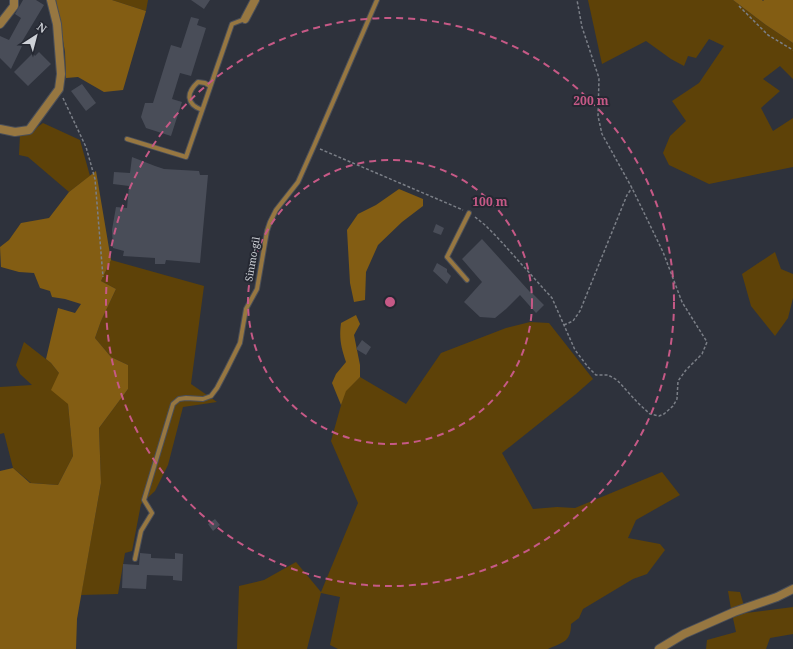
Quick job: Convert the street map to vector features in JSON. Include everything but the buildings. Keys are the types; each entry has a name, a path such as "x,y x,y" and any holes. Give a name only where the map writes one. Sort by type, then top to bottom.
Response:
{"street":[{"path":"0,24 14,6 14,0"},
{"path":"0,129 15,132 29,130 59,89 60,74 58,24 51,0"},
{"path":"245,20 255,0"},
{"path":"659,649 684,634 734,612 777,597 793,589"}],"lane":[{"name":"Sinmo-gil","path":"134,559 141,531 152,513 144,500 173,404 179,399 203,399 211,396 224,375 240,343 246,308 257,289 267,231 270,222 276,210 298,182 377,0"},
{"path":"127,139 186,157 232,24 245,20"},
{"path":"202,110 194,107 189,98 194,86 198,82 205,83 210,86"},
{"path":"467,280 447,257 469,212"}],"path":[{"path":"314,146 469,212 497,237 552,298 575,350 592,371 596,375 608,376 617,380 650,414 659,416 664,414 673,406 677,399 678,381 686,370 702,354 707,342 682,302 663,252 632,188 602,134 598,116 599,78 582,26 577,0"},
{"path":"739,6 768,35 793,50"},
{"path":"59,89 86,148 95,179 103,277"},
{"path":"564,325 572,321 580,311 627,195 632,188"}],"shaded area":[{"path":"56,0 112,0 146,11 123,90 104,92 78,77 66,78 65,52"},
{"path":"112,0 148,0 146,11"},
{"path":"588,0 733,0 793,43 793,79 780,66 763,79 780,91 761,108 773,131 793,118 793,167 709,184 669,165 663,153 670,136 686,121 672,101 699,83 724,46 709,39 696,58 688,56 684,66 671,59 646,41 602,64"},
{"path":"733,0 793,0 793,43 766,25"},
{"path":"43,123 80,140 90,176 69,192 28,157 19,155 20,134 28,134"},
{"path":"96,171 111,260 101,281 116,289 95,338 111,357 128,365 128,389 99,428 101,483 77,619 76,649 0,649 0,471 13,468 30,483 58,485 73,456 68,404 51,390 59,373 46,359 58,308 75,313 81,304 52,297 50,291 40,288 34,273 19,272 1,267 0,247 9,240 21,223 49,218 69,192"},
{"path":"399,189 423,199 423,206 402,222 378,245 366,272 365,300 354,302 350,283 347,230 358,214 376,205"},
{"path":"775,252 781,269 793,274 793,298 788,318 775,336 751,306 742,274"},
{"path":"111,260 204,286 191,384 217,402 183,407 168,465 155,491 141,504 132,551 125,553 118,594 81,595 101,483 99,428 128,389 128,365 111,357 95,338 116,289 101,281"},
{"path":"356,315 360,324 354,335 360,365 360,377 346,391 341,405 332,383 336,374 346,362 341,343 341,323"},
{"path":"530,322 549,323 593,379 502,453 533,509 557,507 575,508 662,472 680,495 636,520 628,538 660,544 665,550 647,574 633,579 583,609 579,618 571,624 570,635 568,638 562,643 548,649 338,649 330,645 340,597 321,593 307,649 237,649 239,586 264,580 296,562 321,592 358,503 331,441 345,391 360,377 406,404 441,353 506,328"},
{"path":"24,342 51,363 59,373 68,404 73,456 58,485 31,483 13,468 4,433 0,434 0,387 32,385 20,374 16,365"},
{"path":"728,591 740,592 746,613 793,607 793,634 770,638 766,649 706,649 707,640 736,632"}]}
